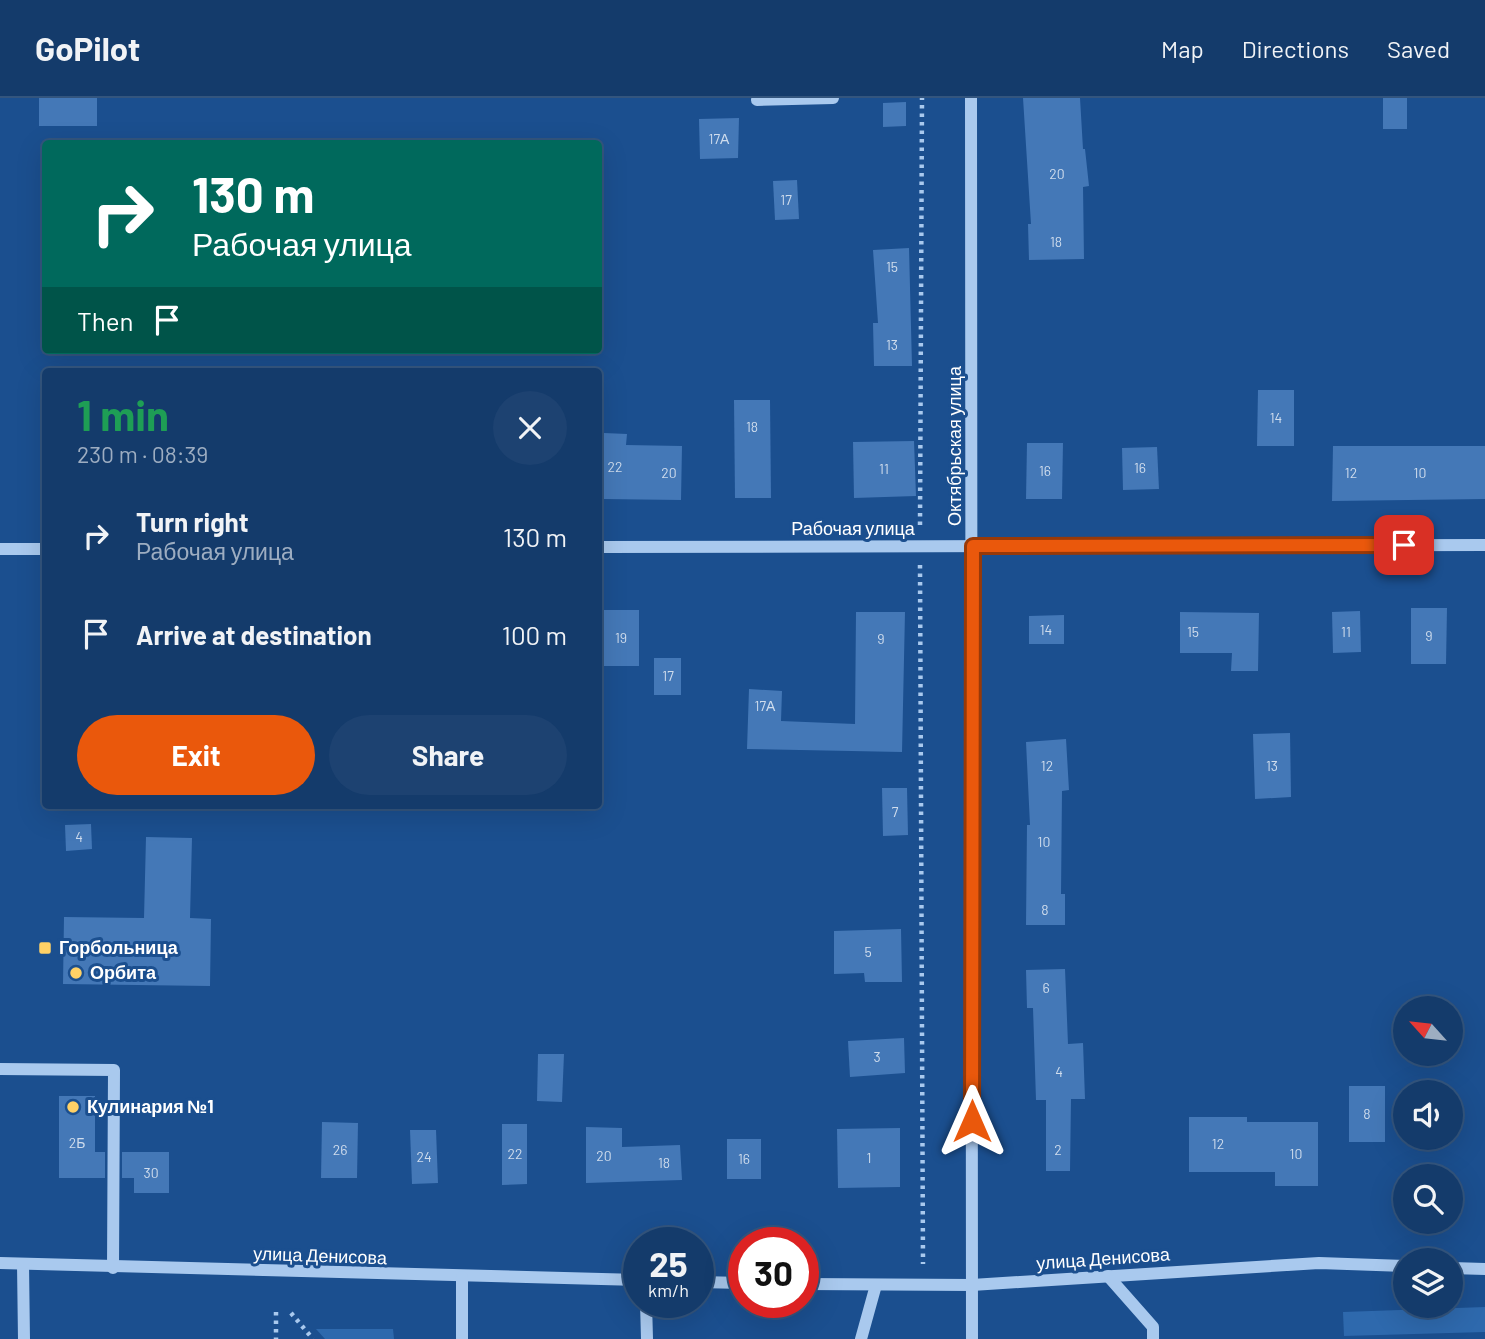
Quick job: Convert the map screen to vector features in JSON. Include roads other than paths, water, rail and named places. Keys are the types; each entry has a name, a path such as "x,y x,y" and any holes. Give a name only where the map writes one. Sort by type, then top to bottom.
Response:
{"street":[{"path":"757,100 834,98"},
{"name":"Октябрьская улица","path":"971,98 972,1339"},
{"name":"Рабочая улица","path":"602,547 1485,545"},
{"path":"0,550 42,549"},
{"path":"0,1069 114,1070 113,1268"},
{"name":"улица Денисова","path":"0,1263 623,1280"},
{"name":"улица Денисова","path":"819,1284 972,1285 1319,1263 1393,1266"},
{"path":"23,1264 24,1339"},
{"path":"1463,1268 1485,1269"},
{"path":"1108,1276 1153,1327 1153,1339"},
{"path":"462,1277 462,1339"},
{"path":"860,1339 876,1285"},
{"path":"646,1318 647,1339"}],"place":[{"name":"Горбольница","path":"45,948"},
{"name":"Орбита","path":"76,973"},
{"name":"Кулинария №1","path":"73,1107"}]}
